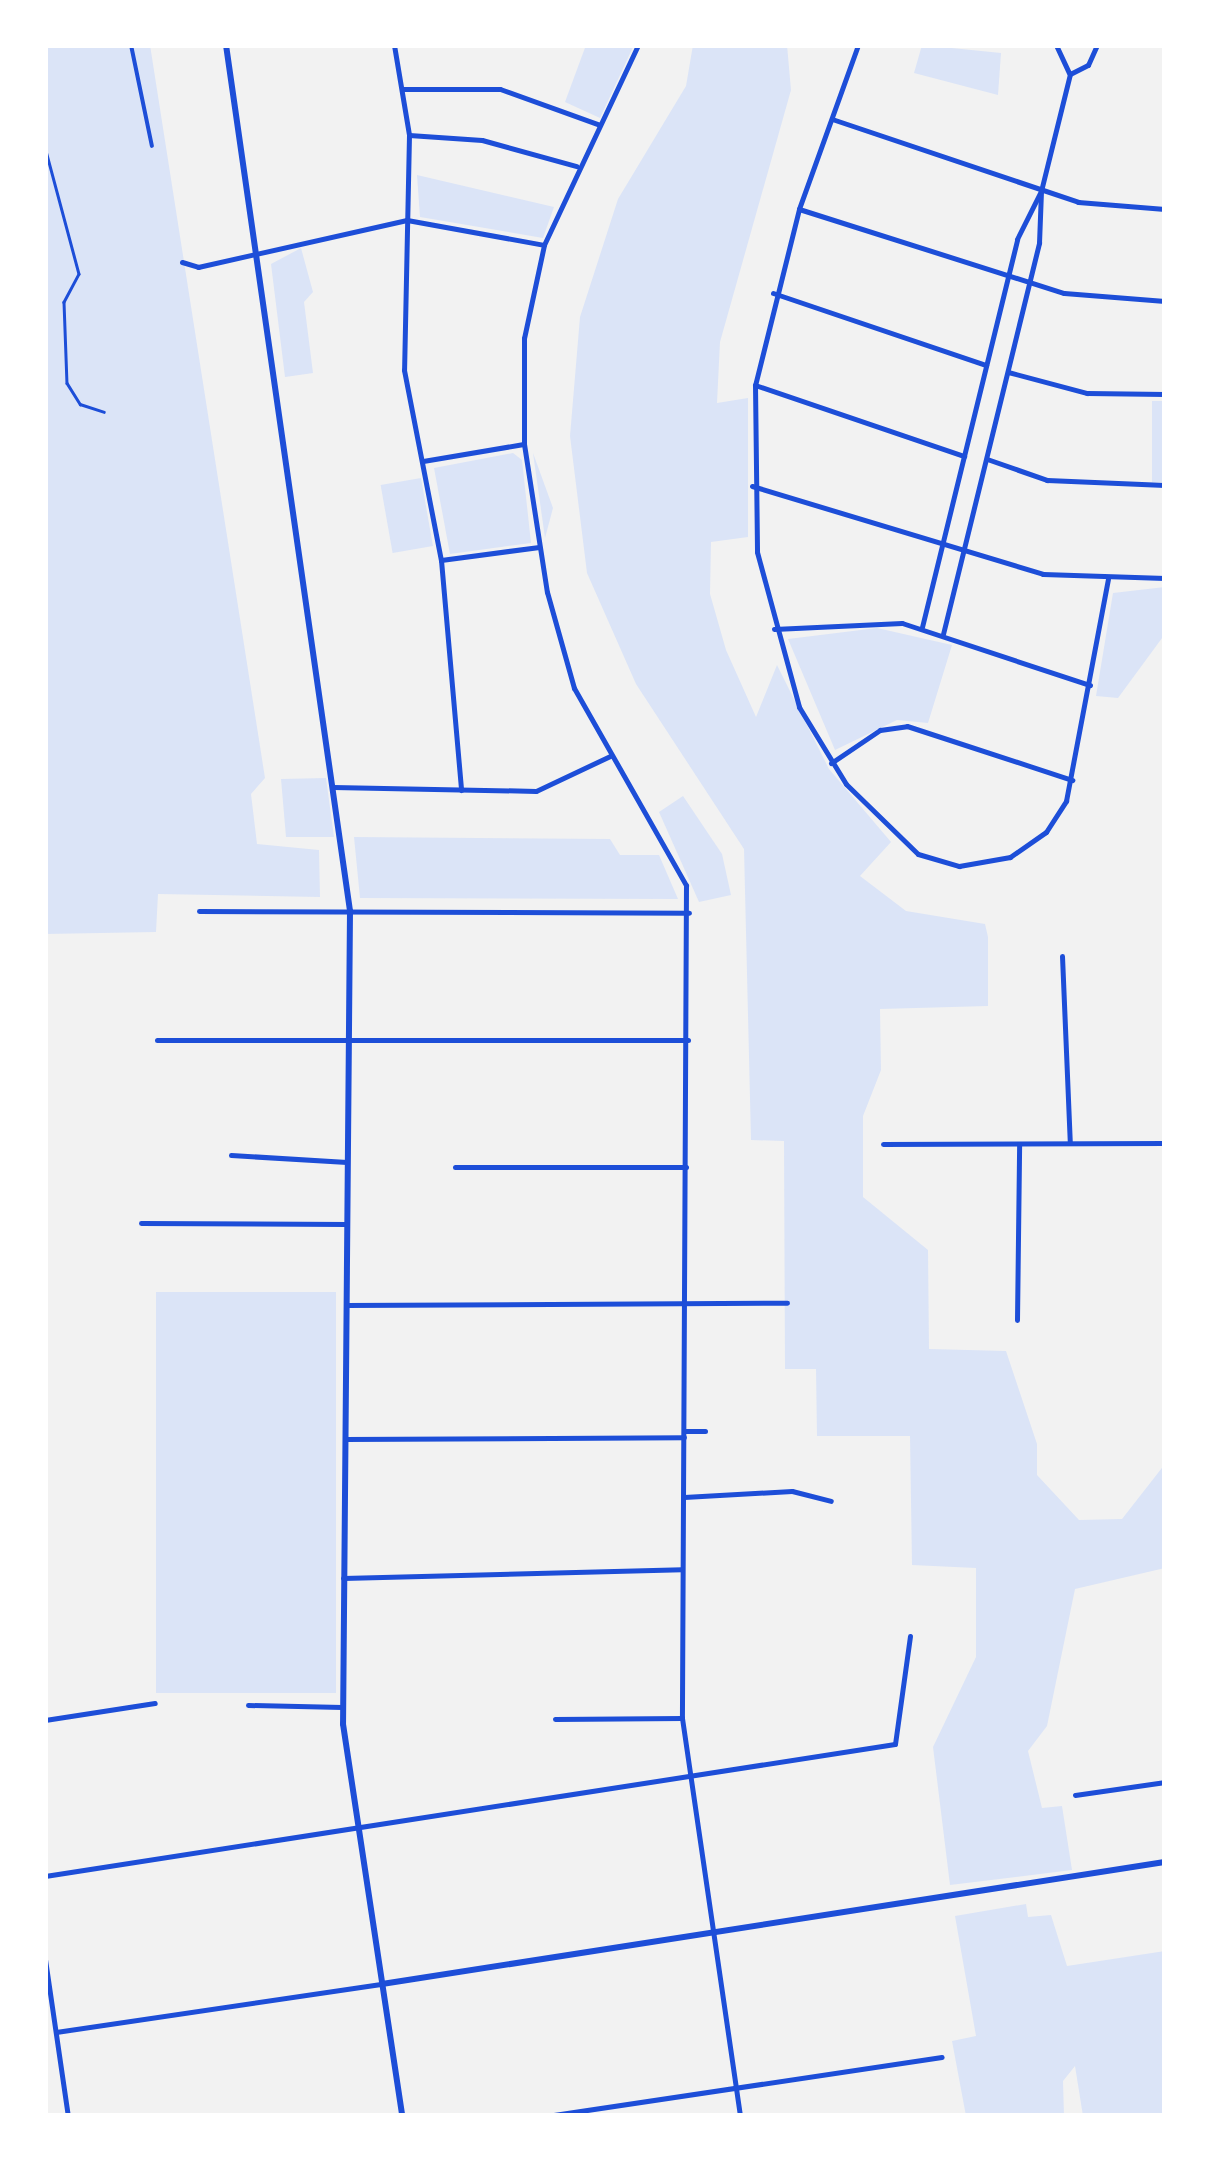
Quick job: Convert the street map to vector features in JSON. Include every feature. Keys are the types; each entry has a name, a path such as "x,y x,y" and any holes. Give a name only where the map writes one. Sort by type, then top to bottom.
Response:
{"street":[{"path":"130,45 152,146"},
{"path":"226,45 350,912 342,1707 402,2116"},
{"path":"394,45 409,136 404,370 441,560 461,790"},
{"path":"638,45 576,166 544,245 524,338 524,444 539,547 574,688 679,863 689,912 682,1718 740,2116"},
{"path":"858,45 798,209 773,293 755,385 752,486 774,628 799,707 830,763 897,838 958,866 1025,850 1054,822 1072,780 1108,579"},
{"path":"922,628 1008,277 1041,190 1070,74 1056,45"},
{"path":"1070,74 1088,65 1097,45"},
{"path":"404,90 500,90 600,125"},
{"path":"832,120 1041,190 1165,209"},
{"path":"409,136 482,140 576,166"},
{"path":"943,634 1030,284 1041,190"},
{"path":"798,209 1030,284 1094,299 1165,301"},
{"path":"182,262 198,267 407,220 544,245"},
{"path":"773,293 986,365"},
{"path":"1008,372 1087,393 1165,394"},
{"path":"755,385 964,456"},
{"path":"424,461 524,444"},
{"path":"987,460 1048,480 1165,486"},
{"path":"752,486 1043,574 1165,578"},
{"path":"441,560 539,547"},
{"path":"774,628 880,620 943,634 1090,685"},
{"path":"830,763 880,730 906,726 1072,780"},
{"path":"333,788 551,789 611,755"},
{"path":"200,911 689,912"},
{"path":"1062,956 1070,1144"},
{"path":"157,1040 688,1040"},
{"path":"883,1144 1165,1143"},
{"path":"1018,1144 1018,1320"},
{"path":"231,1155 348,1162"},
{"path":"455,1168 686,1167"},
{"path":"141,1223 347,1224"},
{"path":"346,1305 787,1303"},
{"path":"345,1438 705,1431"},
{"path":"684,1497 792,1491 831,1501"},
{"path":"344,1578 682,1569"},
{"path":"45,1876 895,1744 910,1636"},
{"path":"45,1720 154,1703"},
{"path":"248,1706 342,1707"},
{"path":"555,1718 682,1718"},
{"path":"1075,1796 1165,1782"},
{"path":"56,2032 1165,1862"},
{"path":"45,1960 68,2116"},
{"path":"547,2116 942,2056"}],"path":[{"path":"45,147 79,274 64,302 67,383 80,404 104,412"}],"shaded area":[{"path":"45,45 150,45 265,778 251,794 257,844 319,850 320,897 158,894 156,932 45,934"},
{"path":"586,45 634,45 600,118 565,102"},
{"path":"693,45 787,45 791,90 720,342 717,403 748,398 748,537 711,542 710,594 726,650 756,717 777,665 829,769 891,842 860,876 906,911 985,924 988,937 988,1006 880,1009 881,1070 863,1116 863,1197 928,1250 929,1349 1006,1351 1037,1444 1037,1475 1079,1520 1122,1519 1165,1464 1165,1568 1075,1589 1047,1726 1028,1751 1042,1808 1062,1806 1072,1870 950,1885 933,1747 976,1657 976,1568 912,1565 910,1436 817,1436 816,1369 785,1369 784,1141 751,1140 744,849 636,684 587,573 570,436 580,317 618,199 686,86"},
{"path":"922,45 1001,53 998,95 914,73"},
{"path":"417,175 554,207 543,238 420,217"},
{"path":"301,248 313,292 304,302 313,373 285,377 271,264"},
{"path":"1152,401 1165,401 1165,482 1152,482"},
{"path":"513,453 522,460 531,543 450,554 434,468"},
{"path":"533,453 553,508 545,538"},
{"path":"421,478 433,546 393,553 381,485"},
{"path":"1165,587 1165,634 1118,698 1096,696 1113,593"},
{"path":"877,628 952,645 928,723 897,720 835,750 788,639"},
{"path":"326,778 334,837 286,837 281,779"},
{"path":"683,796 722,854 731,895 699,902 659,812"},
{"path":"354,837 610,839 620,855 659,855 678,899 360,898"},
{"path":"156,1292 336,1292 336,1693 156,1693"},
{"path":"1026,1904 1028,1917 1051,1915 1067,1966 1165,1951 1165,2116 1083,2116 1075,2066 1063,2081 1064,2116 966,2116 952,2041 976,2036 955,1916"}]}
